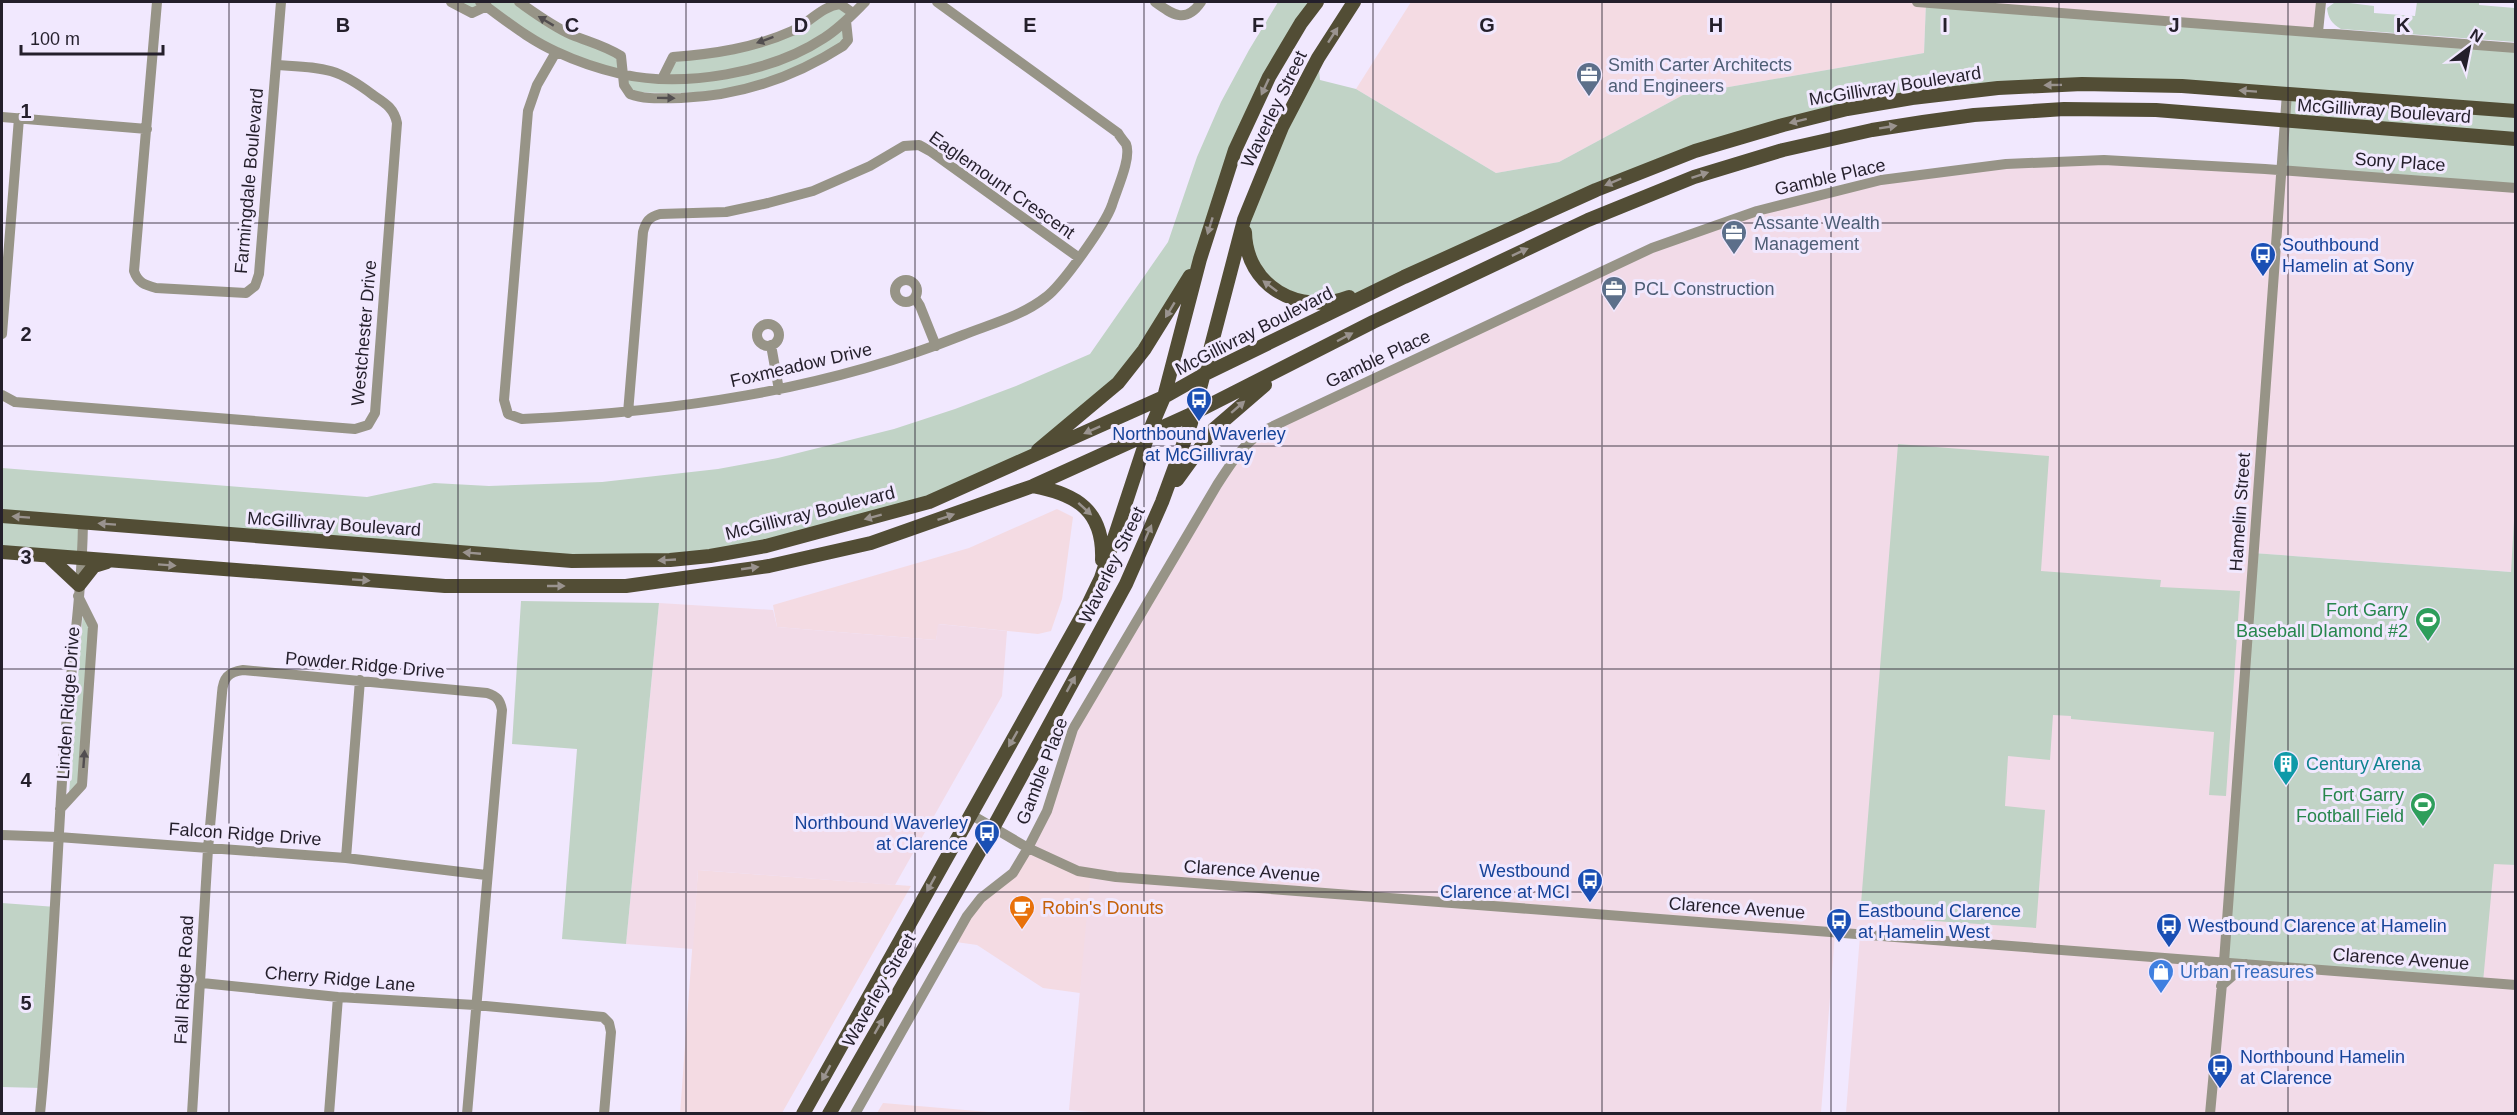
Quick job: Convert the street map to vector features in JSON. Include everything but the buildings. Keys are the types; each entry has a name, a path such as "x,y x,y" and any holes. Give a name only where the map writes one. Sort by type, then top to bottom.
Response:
{"main road":[{"name":"Waverley Street","path":"804,1113 1086,609 1101,578 1149,432 1164,397 1200,259 1235,150 1269,77 1317,2"},
{"name":"Waverley Street","path":"829,1113 993,828 1126,584 1162,502 1194,413 1244,220 1282,127 1318,57 1354,2"},
{"name":"McGillivray Boulevard","path":"2,516 572,561 670,560 766,546 929,502 1023,462 1164,397 1203,375 1404,276 1652,166 1742,136 1847,109 1958,92 2042,85 2141,85 2287,93 2516,111"},
{"name":"McGillivray Boulevard","path":"2,552 445,586 626,586 769,566 871,543 1033,486 1194,413 1373,322 1632,201 1694,177 1783,150 1882,128 1974,115 2025,111 2156,110 2516,139"},
{"path":"1244,220 1245,245 1252,266 1262,279 1286,297 1304,301 1341,300 1404,276"},
{"path":"1023,462 1118,383 1151,341 1200,259"},
{"path":"1162,502 1214,429 1293,364"},
{"path":"1033,486 1053,490 1077,501 1094,516 1103,539 1101,578"},
{"path":"48,556 78,590 94,566 108,561"}],"street":[{"name":"Farmingdale Boulevard","path":"156,2 134,271 137,279 145,285 156,288 246,293 255,286 259,274 281,2"},
{"path":"451,2 472,13 484,4 555,52 622,74 662,79 715,76 753,69 789,57 823,39 865,2"},
{"path":"519,2 545,21 621,56 624,85 630,94 663,98 711,97 740,92 796,73 843,46 848,40 850,17 840,4 831,5 793,30 740,49 673,57 662,79"},
{"name":"Foxmeadow Drive","path":"555,52 534,91 528,111 505,408 508,414 522,419 628,413 753,396 779,390 936,346 1035,305 1058,285 1109,214 1127,159 1127,146 1118,133 937,2"},
{"path":"1155,2 1175,14 1184,16 1191,14 1201,2"},
{"path":"1917,2 2516,48"},
{"path":"2318,32 2321,2"},
{"name":"Westchester Drive","path":"2,394 15,402 355,429 368,425 375,413 397,123 395,113 355,81 336,71 276,65"},
{"name":"Hamelin Street","path":"2210,1113 2224,962 2287,93"},
{"path":"2,117 147,129"},
{"path":"2,334 19,118"},
{"name":"Eaglemount Crescent","path":"628,413 643,232 645,223 651,217 660,214 726,212 813,191 870,166 911,144 920,145 930,151 1078,257"},
{"name":"Gamble Place","path":"855,1113 967,916 981,898 1013,873 1028,848 1047,811 1073,729 1231,462 1251,440 1265,430 1652,248 1739,217 1846,187 1970,167 2051,161 2155,161 2281,170"},
{"name":"Sony Place","path":"2281,170 2516,188"},
{"path":"915,298 936,346"},
{"path":"771,345 779,390"},
{"name":"Linden Ridge Drive","path":"40,1113 56,907 60,808 82,559 83,522"},
{"name":"Linden Ridge Drive","path":"60,808 82,785 93,626 78,590"},
{"name":"Powder Ridge Drive","path":"208,849 223,680 232,672 243,670 360,680 487,693 494,695 500,701 502,710 486,875"},
{"path":"346,858 360,680"},
{"name":"Clarence Avenue","path":"970,814 1028,848 1078,871 1116,877 2516,985"},
{"name":"Falcon Ridge Drive","path":"2,835 346,858 486,875"},
{"name":"Fall Ridge Road","path":"192,1113 202,983 208,849"},
{"path":"467,1113 486,875"},
{"path":"2222,986 2246,964"},
{"name":"Cherry Ridge Lane","path":"202,983 338,997 475,1005 603,1017 609,1023 611,1032 604,1113"},
{"path":"329,1113 338,997"}],"shaded area":[{"path":"1411,2 1926,2 1924,53 1683,95 1559,162 1496,173 1356,89"},
{"path":"1917,2 2321,2 2318,32"},
{"path":"2051,161 2515,188 2516,504 2512,572 2253,553 2494,863 2515,865 2515,1113 1846,1113 1860,935 1835,933 1821,1113 1110,1114 1069,1110 1090,881 1096,874 1028,848 1073,729 1251,439 1652,248 1846,187"},
{"path":"1057,509 1073,517 1062,599 1051,631 1038,634 939,624 936,640 777,627 773,605 969,548"},
{"path":"659,603 773,610 777,627 936,640 938,624 1007,631 1002,696 895,885 698,870 693,949 626,944"},
{"path":"1028,848 1097,874 1080,993 1043,988 977,945 956,942 974,910"},
{"path":"698,870 911,886 782,1113 680,1114"},
{"path":"883,1103 1000,1113 877,1113"}],"green space":[{"path":"451,2 519,2 621,56 622,74 661,79 668,63 793,30 831,5 853,13 846,33 839,44 799,67 753,83 730,88 657,93 633,92 621,74 556,52 487,6 472,13"},
{"path":"1278,2 1317,2 1269,77 1200,259 1144,350 1023,462 929,502 766,546 623,561 83,522 82,559 2,552 2,468 367,497 434,483 489,486 602,482 718,469 778,458 894,429 1016,386 1090,354 1168,242 1197,157 1221,102"},
{"path":"1926,2 2515,48 2515,188 2281,170 2287,94 2182,86 1958,92 1742,136 1341,300 1304,301 1262,279 1244,220 1318,58 1320,80 1356,89 1496,173 1559,162 1683,95 1924,53"},
{"path":"2417,2 2479,2 2479,5 2515,8 2515,42 2341,29 2331,20 2327,8 2334,3 2374,6 2374,13 2415,16"},
{"path":"1898,444 2049,456 2041,571 2161,580 2160,587 2240,591 2226,796 2209,795 2214,732 2071,719 2071,716 2053,715 2050,760 2008,756 2005,806 2045,810 2036,928 1860,916"},
{"path":"2515,504 2515,865 2494,864 2483,982 2224,962 2253,553 2511,572"},
{"path":"521,601 659,603 626,944 562,939 577,749 512,744"},
{"path":"83,612 89,624 78,783 69,794"},
{"path":"2,903 56,907 42,1088 2,1087"}],"place":[{"name":"Smith Carter Architects and Engineers","path":"1589,98"},
{"name":"Assante Wealth Management","path":"1734,256"},
{"name":"Southbound Hamelin at Sony","path":"2263,278"},
{"name":"PCL Construction","path":"1614,312"},
{"name":"Northbound Waverley at McGillivray","path":"1199,423"},
{"name":"Fort Garry Baseball DIamond #2","path":"2428,643"},
{"name":"Century Arena","path":"2286,787"},
{"name":"Fort Garry Football Field","path":"2423,828"},
{"name":"Northbound Waverley at Clarence","path":"987,856"},
{"name":"Westbound Clarence at MCI","path":"1590,904"},
{"name":"Robin's Donuts","path":"1022,931"},
{"name":"Eastbound Clarence at Hamelin West","path":"1839,944"},
{"name":"Westbound Clarence at Hamelin","path":"2169,949"},
{"name":"Urban Treasures","path":"2161,995"},
{"name":"Northbound Hamelin at Clarence","path":"2220,1090"}]}
